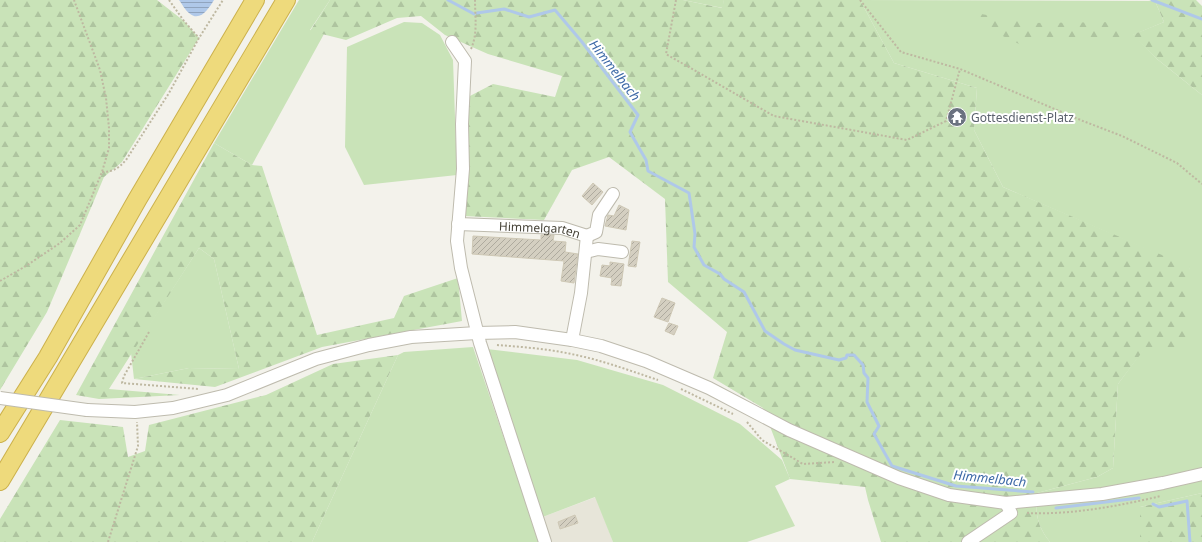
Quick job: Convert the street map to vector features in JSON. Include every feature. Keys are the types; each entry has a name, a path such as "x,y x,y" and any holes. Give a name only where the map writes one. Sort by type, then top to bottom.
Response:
{"highway":[{"path":"0,433 48,357 137,200 255,0"},
{"path":"0,481 286,0"}],"street":[{"path":"452,42 465,61 462,124 463,169 457,241 461,268 477,333 545,542"},
{"path":"587,236 596,232 599,215 613,194"},
{"name":"Himmelgarten","path":"458,224 562,228 587,236 581,293 572,340"},
{"path":"586,252 598,249 622,252"},
{"path":"0,398 87,410 135,412 173,408 227,395 316,359 369,345 411,337 515,332 572,340 625,353 709,388 789,430 899,478 949,496 1006,503 1102,494 1163,484 1202,474"},
{"path":"968,542 1011,513 1006,503"}],"path":[{"path":"0,281 54,247 80,225 102,172 108,148 109,128 106,98 100,70 74,0"},
{"path":"169,0 184,21 199,38"},
{"path":"102,172 110,172 119,167 126,160 169,93 199,38 223,0"},
{"path":"465,61 475,41 475,0"},
{"path":"676,0 666,54 774,116 907,140 946,121 960,69"},
{"path":"860,0 901,52 960,69 1122,136 1177,163 1202,184"},
{"path":"149,332 124,376 122,383 205,390"},
{"path":"109,542 138,446 138,424"}],"shaded area":[{"path":"596,497 613,542 539,542 540,518"}],"green space":[{"path":"0,0 157,0 184,21 199,38 122,162 104,177 47,312 0,390"},
{"path":"299,0 330,0 310,30 324,34 252,165 214,143"},
{"path":"330,0 683,0 722,8 724,0 860,0 894,63 977,88 974,130 1003,187 1190,267 1186,350 1143,351 1118,384 1113,468 1097,477 1037,493 1036,507 1038,519 1042,530 1050,542 881,542 865,487 790,479 763,408 713,378 727,332 668,282 665,199 609,157 572,170 544,220 464,216 468,97 493,84 555,97 562,76 488,54 445,35 421,16 397,18 346,40 310,31"},
{"path":"683,0 724,0 723,8"},
{"path":"860,0 1155,1 1164,22 1133,35 1157,59 1202,95 1202,493 1140,507 1140,542 1050,542 1042,530 1038,519 1036,507 1037,493 1097,477 1113,468 1118,384 1143,350 1190,268 1003,187 974,130 977,88 894,63"},
{"path":"1148,0 1196,0 1202,6 1202,95 1157,59 1132,35 1164,22 1155,1"},
{"path":"976,13 1028,23 1119,22 1123,38 1035,37 1023,46 974,22"},
{"path":"404,22 422,23 440,35 453,60 457,175 364,185 345,147 347,47"},
{"path":"214,143 252,165 262,166 317,335 394,318 404,296 458,278 462,321 322,347 215,387 134,379 189,368 239,369 214,259 199,248 109,389 180,395 99,399 76,395"},
{"path":"199,248 214,259 239,369 189,368 134,379 131,353"},
{"path":"473,347 539,542 312,542 398,355 404,352"},
{"path":"487,349 577,360 663,385 740,424 782,460 790,479 775,486 795,526 747,542 613,542 595,497 540,518"},
{"path":"398,355 312,542 0,542 0,519 60,420 123,427 128,457 145,451 149,425 266,395 333,364"},
{"path":"1202,493 1202,542 1140,542 1140,507"}],"water":[{"path":"179,0 214,0 204,13 193,16 185,9"}],"building":[{"path":"593,183 603,192 592,205 582,196"},
{"path":"619,205 629,210 626,230 605,226 608,215 614,216"},
{"path":"541,235 554,235 553,241 566,242 565,252 578,254 574,283 561,281 564,261 472,254 473,236 541,240"},
{"path":"632,241 640,242 636,267 628,266"},
{"path":"610,262 624,264 621,286 611,285 612,278 600,276 602,265 610,266"},
{"path":"662,298 675,303 668,322 654,317"},
{"path":"669,323 678,326 674,335 665,331"},
{"path":"575,515 578,523 560,529 558,522"}],"waterway":[{"name":"Himmelbach","path":"448,0 474,14"},
{"name":"Himmelbach","path":"1152,0 1202,19"},
{"name":"Himmelbach","path":"477,13 504,9 529,17 555,10 582,42 638,115 630,132 646,160 648,171 689,193 695,234 694,247 704,265 720,274 724,279 744,292 765,331 784,344 795,350 839,360 846,358 847,355 854,355 863,365 864,373 868,378 867,402 879,426 874,434 892,466 956,486 1033,492"},
{"name":"Himmelbach","path":"1056,508 1139,498"},
{"name":"Himmelbach","path":"1153,504 1159,507 1187,501 1190,542"}],"place":[{"name":"Gottesdienst-Platz","path":"957,117"}]}
